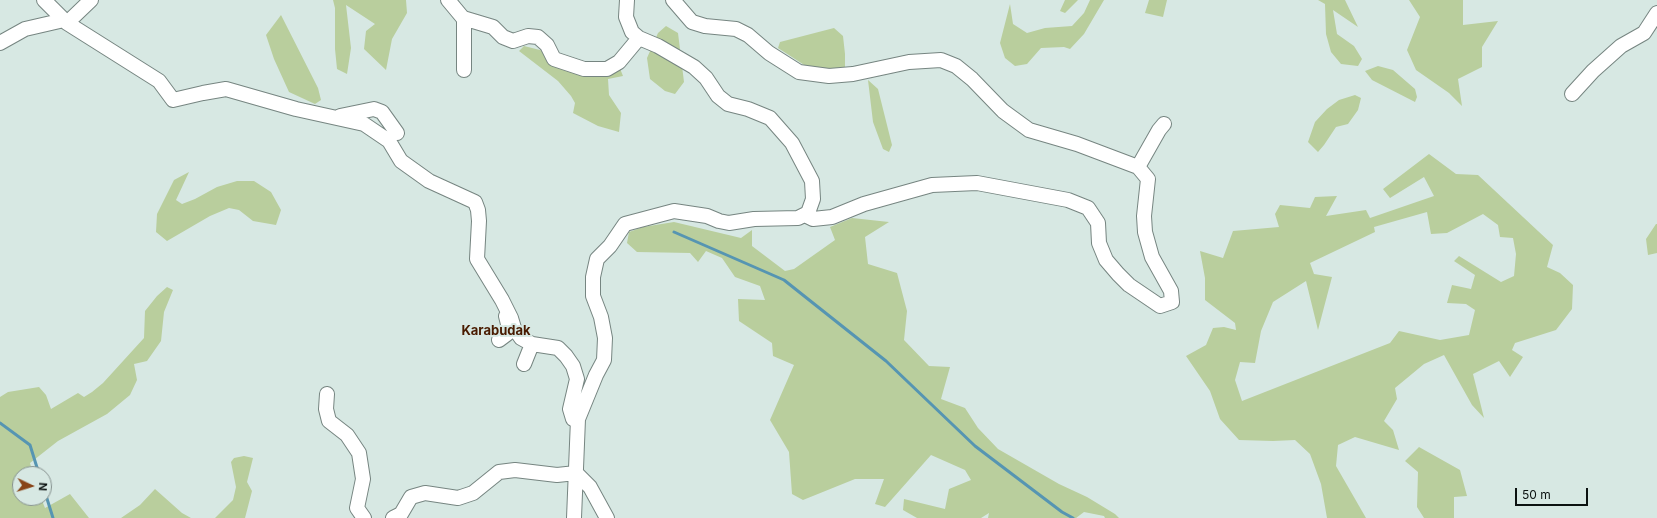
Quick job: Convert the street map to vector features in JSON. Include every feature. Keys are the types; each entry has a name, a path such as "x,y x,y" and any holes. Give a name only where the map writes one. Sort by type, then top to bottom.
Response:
{"street":[{"path":"44,0 65,21 159,81 173,100 226,89 283,106 364,124 389,141 401,161 429,181 475,202 480,221 477,259 502,300 514,328 521,338 532,344 558,348 573,366 577,379 570,409 572,419 578,419"},
{"path":"0,43 25,29 65,21 91,0"},
{"path":"448,0 464,18 493,26 503,37 513,41 528,36 538,37 547,45 554,59 584,69 607,69 619,62 639,38"},
{"path":"574,518 578,419 604,360 605,338 601,317 593,296 593,277 597,259 610,246 625,224 674,211 707,216 729,223 754,219 798,218 808,213 813,199 812,181 792,143 770,118 748,109 728,104 718,96 706,78 694,67 658,46 639,38 632,32 626,17 627,0"},
{"path":"673,0 692,22 705,26 736,29 748,35 769,53 799,72 829,76 853,74 909,62 942,60 956,66 972,79 1003,111 1029,130 1077,144 1138,166 1148,179 1144,216 1145,232 1152,257 1171,291 1172,302 1160,306 1129,285 1106,260 1099,243 1098,223 1088,208 1068,200 977,183 932,185 864,204 832,216 813,219 805,215"},
{"path":"1572,94 1593,71 1621,46 1644,33 1657,13"},
{"path":"464,18 464,70"},
{"path":"334,117 374,109 382,112 397,133"},
{"path":"1138,166 1164,124"},
{"path":"499,340 507,334 508,324 502,300"},
{"path":"524,364 532,344"},
{"path":"327,394 326,408 329,421 346,435 359,453 363,479 357,508 364,518"},
{"path":"393,518 401,514 411,497 425,493 458,498 473,493 499,472 515,470 557,475 576,473"},
{"path":"576,473 590,487 607,518"}],"green space":[{"path":"333,0 406,0 407,13 392,39 386,70 364,49 366,31 375,24 346,5 351,48 347,74 337,69 335,49 335,8"},
{"path":"1065,0 1078,0 1065,13 1060,11"},
{"path":"1090,0 1104,0 1084,34 1070,49 1064,47 1041,48 1027,64 1015,66 1005,58 1000,43 1010,4 1013,24 1027,33 1045,28 1072,26 1084,13"},
{"path":"1149,0 1167,0 1163,17 1145,13"},
{"path":"1318,0 1345,0 1358,27 1333,10 1337,34 1354,46 1362,59 1358,66 1341,64 1331,52 1326,34 1325,4"},
{"path":"1409,0 1463,0 1463,25 1498,21 1482,47 1482,67 1458,79 1462,106 1449,93 1416,70 1407,50 1420,17"},
{"path":"281,15 318,88 321,100 315,104 289,92 274,59 266,35"},
{"path":"666,26 678,33 684,82 675,94 665,91 650,79 647,58 658,33"},
{"path":"834,28 843,36 845,68 812,70 778,48 780,42"},
{"path":"524,46 544,51 551,64 619,66 623,76 608,79 609,95 621,113 619,132 598,126 573,113 575,103 571,96 558,81 519,51"},
{"path":"1378,66 1393,70 1415,89 1417,97 1415,102 1372,80 1365,71"},
{"path":"868,80 878,89 892,145 889,152 883,149 873,122"},
{"path":"1355,95 1361,98 1358,110 1348,124 1336,127 1318,152 1308,142 1315,122 1327,109 1339,100"},
{"path":"1429,154 1456,174 1478,175 1553,245 1547,267 1560,273 1573,285 1572,309 1556,330 1515,343 1512,350 1523,357 1510,377 1499,361 1473,374 1484,418 1472,405 1444,355 1424,364 1395,388 1397,399 1384,421 1393,430 1399,450 1355,437 1338,445 1336,466 1366,518 1327,518 1321,484 1310,454 1295,440 1239,440 1220,419 1210,391 1186,356 1206,345 1213,328 1224,327 1236,330 1235,323 1205,300 1205,278 1200,251 1223,258 1233,231 1279,227 1275,214 1280,205 1310,208 1315,197 1337,196 1326,216 1366,210 1370,218 1434,196 1424,177 1390,198 1383,189","holes":["1427,212 1431,234 1447,233 1483,214 1498,225 1500,237 1513,238 1516,254 1514,276 1501,282 1459,256 1454,261 1475,275 1471,289 1452,285 1447,303 1466,304 1475,310 1469,335 1440,340 1399,331 1390,343 1242,401 1235,380 1240,362 1255,363 1261,331 1273,302 1306,281 1318,330 1332,277 1314,274 1310,263 1375,232 1374,227"]},
{"path":"189,172 176,200 182,204 217,187 237,181 254,181 271,192 281,210 276,225 253,221 239,210 229,208 210,216 167,241 156,232 157,214 174,180"},
{"path":"852,218 889,222 865,237 868,264 897,273 907,311 904,340 929,366 950,367 941,399 965,408 978,428 998,449 1059,484 1087,497 1119,518 1105,518 1104,516 1084,512 1076,518 988,518 989,513 981,518 917,518 903,510 904,499 945,509 949,489 971,480 965,470 931,455 885,507 875,504 884,479 855,479 803,500 792,494 789,452 770,420 794,365 773,356 772,343 739,321 738,299 765,300 760,286 735,277 722,258 706,251 698,262 690,253 637,252 627,243 629,232 643,227 674,222 741,238 752,230 752,246 785,271 794,269 835,240 830,227"},
{"path":"1656,224 1657,253 1648,255 1646,239"},
{"path":"167,287 173,290 164,312 161,341 147,361 134,364 137,380 130,395 107,414 58,441 30,463 31,466 12,466 12,506 44,506 45,508 52,506 52,504 70,494 89,518 0,518 0,397 8,392 39,387 46,395 51,409 78,393 84,397 92,392 103,383 144,338 145,311 157,296"},
{"path":"1419,447 1460,470 1467,496 1454,497 1454,518 1424,518 1417,507 1418,472 1405,461"},
{"path":"244,456 253,458 247,482 252,491 245,518 215,518 233,500 236,487 231,462 234,458"},
{"path":"155,489 182,513 191,518 121,518 140,505"}],"waterway":[{"path":"674,232 784,280 886,361 975,446 1062,512 1073,518"},
{"path":"0,423 30,445 37,466"},
{"path":"49,506 53,518"}],"district":[{"name":"Karabudak","path":"496,331"}]}
